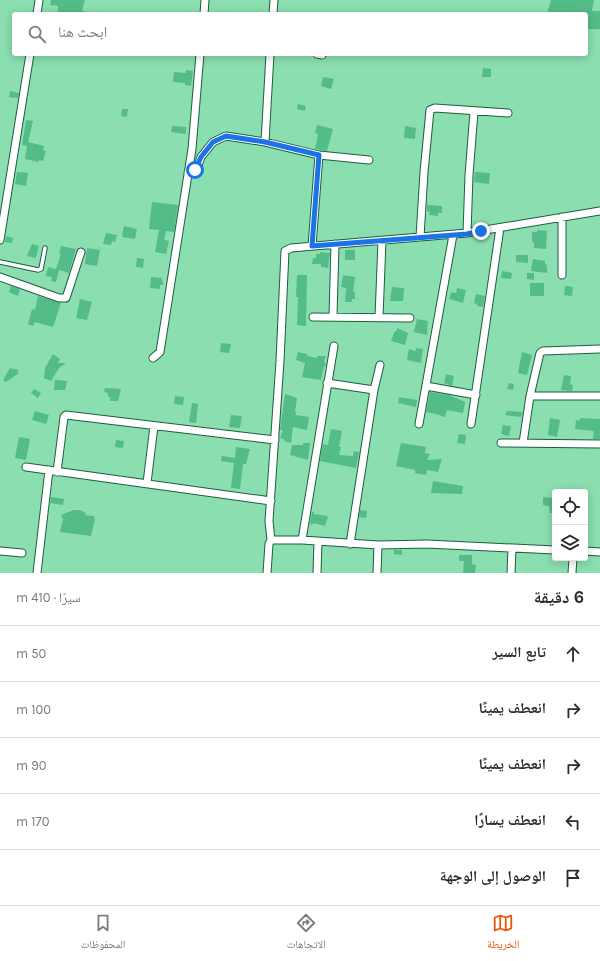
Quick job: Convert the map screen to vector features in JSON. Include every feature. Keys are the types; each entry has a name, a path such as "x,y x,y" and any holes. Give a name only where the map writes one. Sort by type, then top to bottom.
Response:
{"street":[{"path":"37,12 39,0"},
{"path":"204,12 205,0"},
{"path":"273,12 274,0"},
{"path":"0,240 30,56"},
{"path":"153,358 160,352 192,149 200,56"},
{"path":"265,142 270,56"},
{"path":"420,237 430,110 435,108 474,112 508,113"},
{"path":"467,234 469,175 474,112"},
{"path":"188,174 195,170 206,150 213,142 226,136 265,142 319,155 369,160"},
{"path":"312,246 319,155"},
{"path":"267,573 269,544 271,540 269,521 286,251 291,248 312,246 467,234 600,211"},
{"path":"562,217 562,275"},
{"path":"471,424 500,228"},
{"path":"419,424 454,235"},
{"path":"379,317 382,240"},
{"path":"333,316 334,244"},
{"path":"0,277 59,298 66,298 81,252"},
{"path":"313,316 410,318"},
{"path":"302,540 334,346"},
{"path":"523,443 530,396 540,353 543,351 600,349"},
{"path":"350,544 374,390 380,365"},
{"path":"327,383 374,390"},
{"path":"426,386 476,395"},
{"path":"530,396 600,396"},
{"path":"57,472 64,417 66,415 275,440"},
{"path":"147,483 154,426"},
{"path":"501,443 600,444"},
{"path":"26,467 271,501"},
{"path":"38,573 49,470"},
{"path":"271,540 302,540 378,545 434,544 552,550"},
{"path":"317,573 318,542"},
{"path":"377,573 378,545"},
{"path":"511,573 512,549"},
{"path":"0,551 22,553"},
{"path":"588,551 600,552"},
{"path":"572,561 572,573"}],"lane":[{"path":"0,262 41,270 45,248"}],"building":[{"path":"51,0 85,0 82,10 86,12 58,12 58,6 50,5"},
{"path":"551,0 594,0 592,11 600,11 600,29 588,29 588,12 548,12"},
{"path":"483,68 491,69 491,77 482,77"},
{"path":"186,70 193,71 191,86 185,85 185,83 173,82 174,72 186,73"},
{"path":"323,77 334,79 331,89 321,86"},
{"path":"10,91 19,93 18,98 9,97"},
{"path":"298,104 306,106 305,111 297,109"},
{"path":"122,109 128,109 127,117 121,116"},
{"path":"26,120 33,121 28,142 44,146 43,150 46,151 43,161 39,160 39,162 25,159 27,146 22,145"},
{"path":"317,125 333,129 327,151 315,149 318,134 315,133"},
{"path":"172,126 186,127 186,134 171,132"},
{"path":"405,126 416,128 415,139 404,138"},
{"path":"17,172 28,173 26,186 15,184"},
{"path":"475,172 490,173 489,184 474,182"},
{"path":"152,202 178,205 174,232 166,231 164,240 169,241 166,254 155,252 159,230 149,229"},
{"path":"427,205 442,206 442,213 438,213 438,216 429,215 430,212 427,211"},
{"path":"124,226 137,229 135,239 122,237"},
{"path":"537,230 547,231 546,249 534,248 532,232 537,232"},
{"path":"106,233 117,235 115,242 112,241 111,245 103,244"},
{"path":"6,236 13,238 12,243 5,242"},
{"path":"32,244 39,246 36,258 27,256"},
{"path":"61,246 76,249 69,273 56,269 61,254 59,254"},
{"path":"87,248 100,250 97,266 85,264"},
{"path":"345,250 355,250 355,260 345,260"},
{"path":"320,252 330,253 328,268 321,267 321,264 312,264 313,258 316,258 316,254 320,254"},
{"path":"516,255 528,255 528,263 516,262"},
{"path":"137,258 144,259 143,268 136,267"},
{"path":"533,259 545,261 547,273 531,271"},
{"path":"48,267 59,270 56,282 51,281 52,277 46,276"},
{"path":"502,271 512,273 511,279 501,278"},
{"path":"527,273 534,273 534,280 527,279"},
{"path":"297,275 307,275 306,326 297,325"},
{"path":"343,275 355,277 353,292 355,292 355,299 352,299 352,302 345,302 346,288 341,287"},
{"path":"151,277 162,278 161,280 163,281 163,285 160,285 160,289 150,288"},
{"path":"530,283 544,283 544,296 530,296"},
{"path":"11,286 20,289 18,296 9,292"},
{"path":"565,286 573,287 572,296 564,295"},
{"path":"392,287 404,288 403,301 390,301"},
{"path":"457,288 466,290 463,303 449,299 451,292 456,293"},
{"path":"476,294 485,296 483,307 477,306 477,304 474,303"},
{"path":"38,296 61,303 53,327 35,322 33,326 28,324 32,309 35,310"},
{"path":"80,299 92,302 87,320 76,318"},
{"path":"417,319 428,321 427,335 414,332"},
{"path":"397,328 408,333 405,345 391,341 395,331 397,331"},
{"path":"221,343 231,344 229,353 220,352"},
{"path":"416,348 423,349 421,363 407,360 409,349 416,351"},
{"path":"298,352 317,358 317,356 326,356 324,361 326,367 324,366 321,380 302,377 305,363 296,360"},
{"path":"522,352 532,355 527,375 518,373"},
{"path":"53,354 60,359 58,363 66,363 59,368 51,381 44,378 45,368"},
{"path":"10,368 18,370 17,372 19,373 6,382 3,380"},
{"path":"446,374 454,376 452,386 444,383"},
{"path":"564,375 571,376 570,384 573,385 572,391 561,390"},
{"path":"55,380 67,381 65,390 54,390"},
{"path":"509,383 514,384 513,390 507,389"},
{"path":"105,388 121,389 118,401 110,401 108,393 104,392"},
{"path":"34,389 41,393 38,398 31,393"},
{"path":"430,392 449,395 465,402 463,413 447,410 445,417 426,412"},
{"path":"285,394 297,398 296,415 309,417 307,430 293,427 291,443 280,438 283,430 280,430"},
{"path":"175,396 184,397 183,405 174,404"},
{"path":"399,397 417,400 416,407 398,403"},
{"path":"192,403 198,404 196,423 189,422"},
{"path":"35,411 49,415 46,424 32,420"},
{"path":"507,411 522,412 521,417 505,415"},
{"path":"231,415 242,416 240,428 229,427"},
{"path":"550,418 560,420 557,437 548,435"},
{"path":"580,418 600,419 600,439 593,439 594,431 575,429 576,420 580,421"},
{"path":"503,425 511,426 509,436 501,434"},
{"path":"331,429 342,431 339,455 353,456 354,451 359,452 356,468 320,461 323,444 328,445"},
{"path":"459,434 466,435 465,444 457,443"},
{"path":"19,437 30,439 26,460 15,458"},
{"path":"116,440 124,441 123,448 115,447"},
{"path":"303,443 310,443 308,460 290,455 292,445 303,445"},
{"path":"401,443 426,447 425,453 430,454 427,460 442,459 438,472 427,470 426,475 415,473 415,470 396,466"},
{"path":"236,447 250,449 246,464 243,464 240,489 231,488 234,463 221,461 222,456 235,458"},
{"path":"433,481 463,486 462,494 431,493"},
{"path":"51,497 64,499 63,505 50,503"},
{"path":"543,497 552,498 552,513 550,513 549,506 543,505"},
{"path":"74,510 80,510 86,513 85,515 94,516 95,519 91,536 60,532 63,519 61,516"},
{"path":"360,510 367,511 366,518 359,517"},
{"path":"312,512 314,512 314,514 328,516 325,526 313,523 312,525 310,524"},
{"path":"394,550 402,550 402,555 394,554"},
{"path":"459,555 472,555 472,564 476,565 475,573 463,573 464,561 459,561"}],"route":[{"path":"195,170 201,157 213,142 226,136 286,146 319,155 312,246 467,234 481,231"}]}
